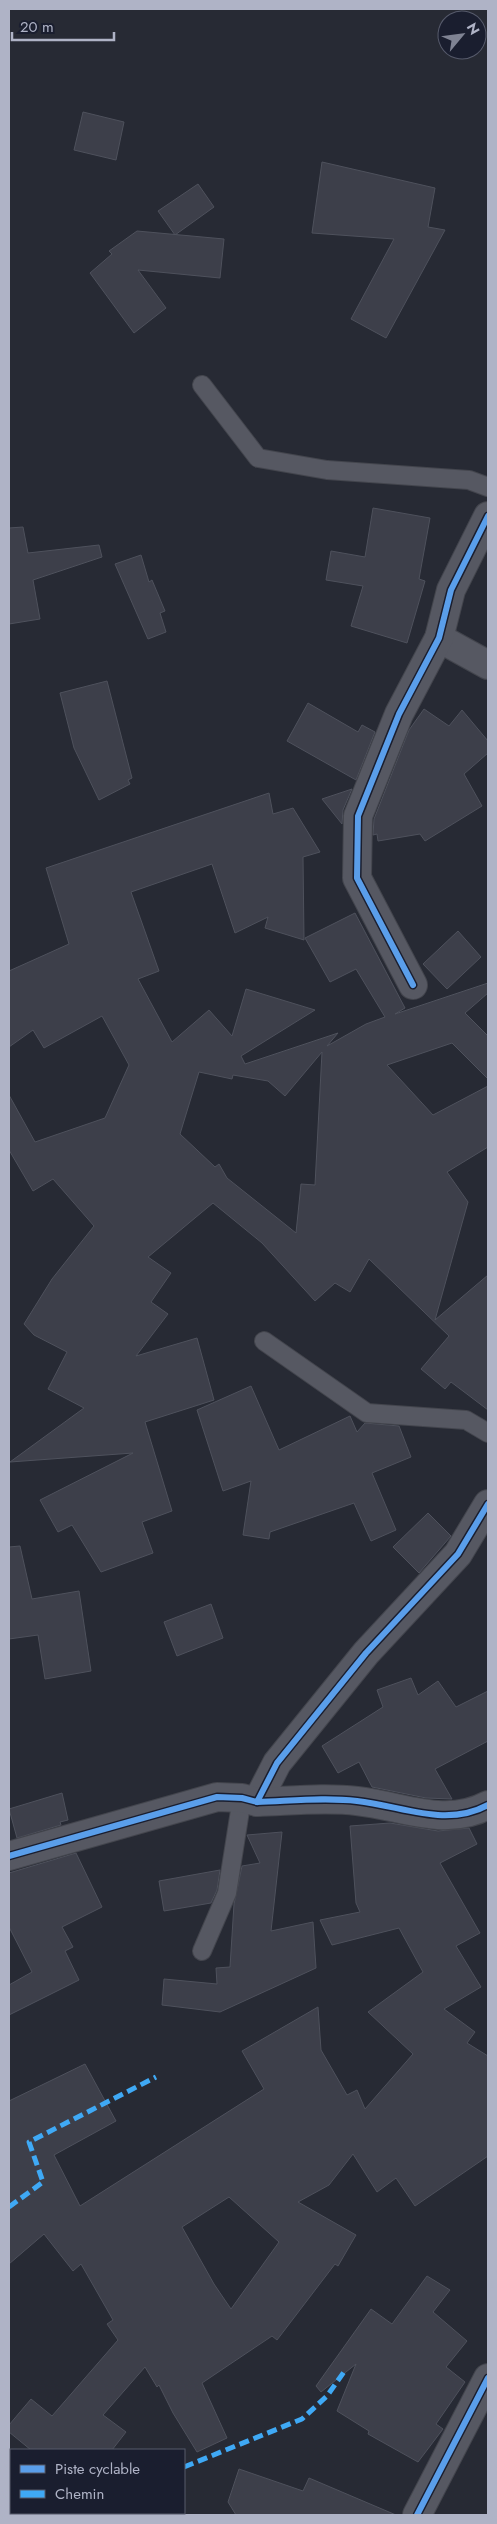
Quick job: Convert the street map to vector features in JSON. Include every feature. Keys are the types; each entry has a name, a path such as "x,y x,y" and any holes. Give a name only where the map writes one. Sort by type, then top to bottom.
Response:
{"street":[{"path":"413,985 357,878 358,816 400,714 439,638 452,590 488,516"},
{"path":"439,638 488,665"},
{"path":"250,1800 277,1763 366,1653 458,1554 488,1504"},
{"path":"9,1856 217,1797 250,1800 356,1801 445,1817 473,1813 488,1805"},
{"path":"417,2515 488,2378"}],"lane":[{"path":"202,385 258,458 327,470 469,480 488,487"},
{"path":"264,1341 367,1413 466,1420 488,1433"},
{"path":"202,1951 227,1893 250,1800"}],"building":[{"path":"83,112 124,122 116,160 74,150"},
{"path":"322,162 435,188 428,227 445,230 386,338 351,319 394,239 312,233"},
{"path":"198,184 214,207 175,235 158,211"},
{"path":"137,231 224,239 220,278 138,270 166,308 134,333 90,273 112,254 109,251"},
{"path":"373,508 430,518 419,579 425,581 407,643 351,626 363,586 326,580 331,551 365,557"},
{"path":"23,527 28,553 99,545 102,557 33,580 40,619 9,624 9,528"},
{"path":"141,555 149,582 152,580 165,611 160,613 166,632 148,639 115,564"},
{"path":"107,681 132,778 128,780 130,784 99,800 74,748 60,693"},
{"path":"308,703 358,732 362,725 375,732 356,780 287,741"},
{"path":"424,709 449,726 462,710 488,741 488,753 464,774 482,806 425,841 420,834 378,841 377,834 373,835 374,819 409,730"},
{"path":"352,789 343,810 342,824 322,799"},
{"path":"269,793 273,814 293,808 320,852 303,857 304,940 265,928 268,917 235,933 212,864 131,892 159,971 138,979 172,1042 209,1010 232,1036 246,989 315,1010 241,1056 245,1064 338,1033 327,1046 366,1024 385,1017 356,969 330,982 305,938 355,913 405,1008 395,1014 488,983 488,993 465,1013 488,1036 488,1079 452,1043 387,1065 433,1115 488,1086 488,1147 447,1172 468,1202 435,1320 488,1275 488,1410 451,1382 445,1389 421,1369 449,1336 369,1259 350,1292 335,1283 315,1301 262,1243 213,1203 148,1257 171,1273 151,1302 168,1314 136,1356 197,1338 214,1400 145,1422 172,1511 142,1522 153,1553 101,1572 72,1525 58,1532 40,1500 133,1453 10,1462 84,1408 48,1389 67,1352 34,1335 24,1324 52,1279 94,1226 53,1179 33,1191 9,1150 9,1095 35,1142 105,1118 129,1065 102,1016 44,1048 33,1030 9,1047 9,971 69,944 46,868","holes":["322,1052 315,1185 301,1184 296,1233 227,1178 219,1164 215,1167 180,1134 199,1072 232,1079 233,1075 268,1081 285,1096"]},
{"path":"458,931 481,957 447,989 423,964"},
{"path":"251,1386 279,1450 350,1416 357,1432 365,1423 399,1426 411,1457 372,1473 396,1530 371,1541 354,1503 270,1532 269,1539 243,1535 251,1481 223,1491 197,1410"},
{"path":"428,1513 451,1536 419,1573 393,1547"},
{"path":"20,1546 32,1599 79,1591 91,1671 45,1679 38,1635 9,1639 9,1547"},
{"path":"211,1604 223,1638 177,1656 164,1622"},
{"path":"411,1678 418,1695 438,1681 456,1707 488,1691 488,1741 435,1769 452,1799 426,1798 372,1787 359,1762 338,1773 322,1746 383,1707 377,1690"},
{"path":"62,1793 68,1820 60,1822 61,1825 17,1838 9,1809"},
{"path":"390,1823 438,1831 469,1828 477,1844 440,1863 480,1933 456,1946 481,1987 444,2009 475,2032 467,2043 488,2056 488,2156 415,2206 396,2178 377,2192 353,2154 329,2185 298,2202 356,2235 338,2266 335,2264 277,2340 272,2336 202,2383 227,2438 197,2452 173,2413 159,2385 157,2387 145,2367 103,2415 126,2432 113,2449 30,2449 9,2432 9,2425 31,2399 52,2416 118,2340 107,2324 113,2320 81,2264 73,2271 44,2234 9,2264 9,2101 85,2064 116,2121 54,2155 80,2206 264,2089 242,2051 318,2007 321,2050 347,2095 357,2090 365,2109 413,2054 368,2012 423,1972 399,1928 332,1945 320,1920 360,1912 356,1903 350,1826","holes":["229,2197 279,2242 231,2309 214,2284 182,2227"]},
{"path":"282,1832 271,1931 313,1922 316,1968 220,2012 162,2005 164,1979 217,1984 216,1968 230,1967 234,1904 242,1866 260,1863 247,1835"},
{"path":"76,1853 102,1907 62,1927 73,1947 65,1951 79,1980 9,2015 9,1985 32,1972 9,1927 9,1873"},
{"path":"220,1870 217,1890 211,1903 164,1911 159,1881"},
{"path":"427,2276 450,2290 433,2312 467,2341 446,2367 465,2382 436,2424 443,2429 418,2462 368,2434 369,2431 337,2411 356,2364 321,2392 316,2386 371,2309 392,2324"},
{"path":"239,2469 303,2491 309,2478 396,2515 236,2515 228,2502"}],"marked path":[{"path":"9,2207 43,2182 29,2142 156,2077"},
{"path":"185,2467 302,2419 327,2396 346,2369"}],"cycle path":[{"path":"413,985 357,878 358,816 399,714 439,638 451,590 488,516"},
{"path":"257,1802 277,1763 366,1653 458,1554 488,1504"},
{"path":"9,1856 217,1797 242,1798 257,1802 320,1799 345,1800 424,1814 440,1815 472,1812 488,1805"},
{"path":"417,2515 488,2378"}]}
